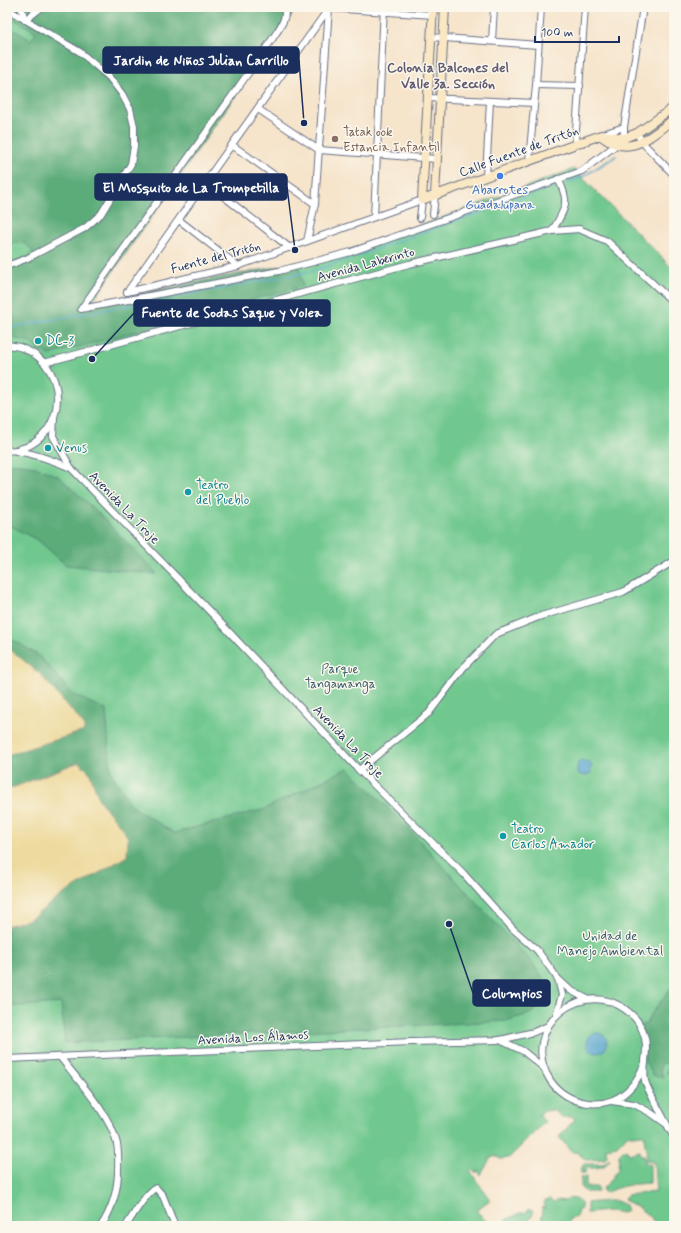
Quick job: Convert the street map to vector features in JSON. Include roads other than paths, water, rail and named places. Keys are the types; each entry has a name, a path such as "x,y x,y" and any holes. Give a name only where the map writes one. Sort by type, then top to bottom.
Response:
{"street":[{"path":"21,7 25,20"},
{"path":"25,20 42,7"},
{"path":"284,7 286,12 284,21 273,38 81,309 279,271 352,252 582,171 674,107"},
{"path":"432,214 436,195 445,7"},
{"path":"492,41 494,7"},
{"path":"528,161 536,85 541,7"},
{"path":"575,144 585,7"},
{"path":"622,143 643,7"},
{"path":"7,8 80,52 109,77 122,94 130,109 134,126 134,146 131,164 101,214 85,228 28,258 7,266"},
{"path":"329,8 433,11 420,218"},
{"path":"238,266 178,220 329,8"},
{"path":"307,242 314,204 329,8"},
{"path":"374,217 384,10"},
{"path":"431,37 538,45"},
{"path":"536,85 580,86"},
{"path":"428,98 534,103"},
{"path":"486,177 490,101"},
{"path":"258,109 319,150 437,159"},
{"path":"601,135 622,143 642,142 674,118"},
{"name":"Calle Fuente de Tritón","path":"422,200 624,127"},
{"path":"637,133 642,142 674,175"},
{"path":"232,145 314,204"},
{"path":"552,231 566,204 566,197 558,180"},
{"path":"205,182 290,248"},
{"name":"Fuente del Tritón","path":"178,220 127,292 238,266 422,200"},
{"name":"Avenida Laberinto","path":"44,363 409,264 552,231 579,229 608,241 674,303"},
{"path":"7,345 22,348 37,356 49,368 56,384 58,401 54,418 45,433 32,445 16,451 7,451"},
{"name":"Avenida La Troje","path":"54,418 53,436 71,468 217,619 306,716 463,874 513,929 537,950 558,979 570,990 586,999"},
{"name":"Avenida La Troje","path":"16,451 53,460 71,468"},
{"path":"359,770 429,713 463,668 496,634 541,616 623,592 674,561"},
{"name":"Avenida La Troje","path":"556,1015 562,995 558,979"},
{"path":"666,1124 651,1113 634,1104 611,1101 593,1104 576,1100 560,1092 550,1081 544,1068 542,1054 543,1040 548,1026 556,1015 570,1004 586,999 604,1000 619,1005 633,1016 642,1030 646,1047 645,1079 649,1092 674,1137"},
{"name":"Avenida Los Álamos","path":"7,1059 60,1058 412,1042 500,1040 534,1032 548,1026"},
{"name":"Avenida Los Álamos","path":"500,1040 523,1050 544,1068"},
{"path":"60,1058 94,1100 108,1121 117,1144 118,1186 112,1205 101,1226"},
{"path":"611,1101 630,1088 638,1079 645,1064"},
{"path":"126,1226 147,1196 156,1188 163,1196 175,1226"}],"water":[{"path":"582,760 585,762 590,762 592,766 590,769 591,773 588,775 580,775 577,772 578,763"},
{"path":"597,1033 604,1036 607,1043 604,1050 597,1053 590,1050 587,1043 590,1036"}],"waterway":[{"path":"567,183 584,176 616,156"},
{"path":"7,328 314,271 555,186"}],"place":[{"name":"Jardin de Niños Julian Carrillo","path":"304,123"},
{"name":"Tatak ook Estancia Infantil","path":"335,139"},
{"name":"Abarrotes Guadalupana","path":"500,176"},
{"name":"El Mosquito de La Trompetilla","path":"295,250"},
{"name":"DC-3","path":"38,341"},
{"name":"Fuente de Sodas Saque y Volea","path":"92,359"},
{"name":"Venus","path":"48,448"},
{"name":"Teatro del Pueblo","path":"188,492"},
{"name":"Teatro Carlos Amador","path":"503,836"},
{"name":"Columpios","path":"449,924"}],"district":[{"name":"Colonia Balcones del Valle 3a. Sección","path":"448,76"}],"park label":[{"name":"Parque Tangamanga","path":"340,676"},
{"name":"Unidad de Manejo Ambiental","path":"610,944"}]}
